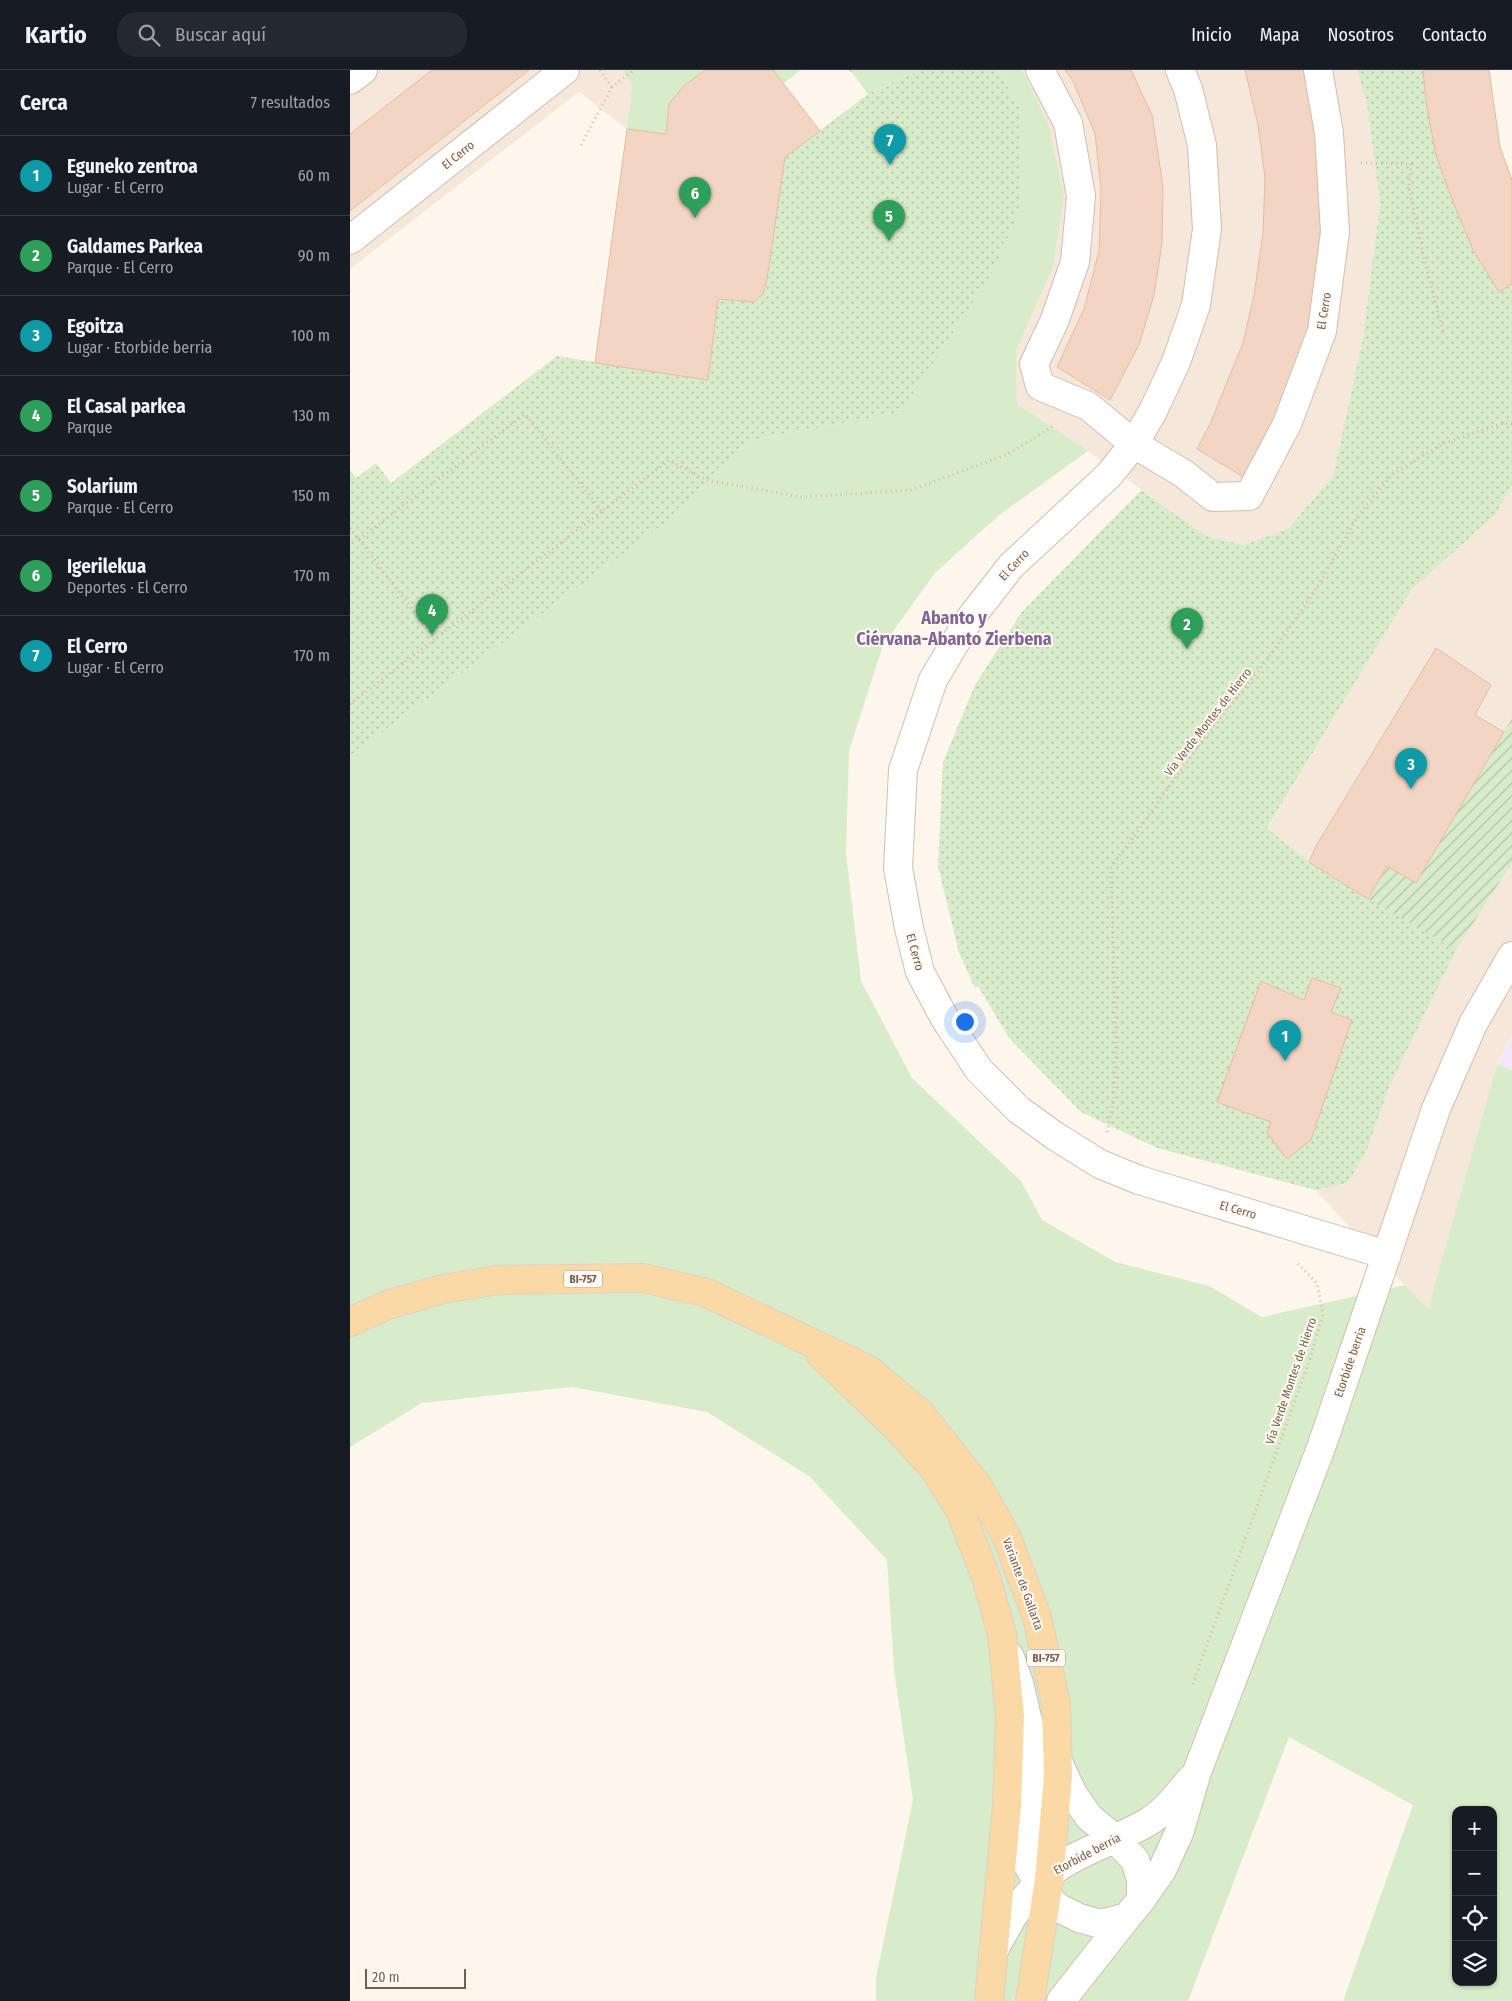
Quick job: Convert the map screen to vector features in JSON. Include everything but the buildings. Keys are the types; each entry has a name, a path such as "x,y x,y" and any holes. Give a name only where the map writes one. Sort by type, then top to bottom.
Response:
{"main road":[{"name":"Variante de Gallarta","path":"350,1322 387,1304 443,1289 498,1280 643,1278 707,1293 869,1370 921,1414 978,1486 1007,1538 1037,1617 1056,1704 1058,1776 1030,2001"},
{"name":"Variante de Gallarta","path":"810,1343 898,1429 934,1469 960,1510 986,1577 1002,1634 1010,1716 1007,1805 989,2001"}],"street":[{"path":"350,80 363,70"},
{"name":"El Cerro","path":"350,240 565,70"},
{"name":"El Cerro","path":"1040,70 1068,123 1081,196 1075,262 1054,322 1034,364 1040,386 1088,406 1134,444 1184,474 1213,497 1249,496 1287,424 1322,331 1335,232 1329,133 1318,70"},
{"name":"El Cerro","path":"1180,70 1188,89 1202,145 1206,229 1196,305 1176,362 1134,444 1109,475 1011,566 968,621 933,680 903,770 898,868 920,972 944,1017 979,1070 1019,1110 1055,1136 1100,1164 1148,1183 1387,1255"},
{"name":"Etorbide berria","path":"1061,2001 1134,1909 1162,1870 1179,1833 1197,1772 1322,1445 1436,1109 1473,1024 1512,956"},
{"path":"1002,1634 1019,1683 1029,1726 1030,1779 1024,1858 1045,1884 1059,1908 1079,1918 1101,1924 1134,1909 1141,1880 1135,1860 1114,1838 1089,1817 1073,1794 1058,1760"},
{"name":"Etorbide berria","path":"993,1952 1012,1918 1045,1884 1114,1838 1148,1822 1167,1806 1197,1772"}],"path":[{"path":"600,70 612,87"},
{"path":"581,145 612,87 634,70"},
{"path":"1357,163 1411,164 1409,187 1423,254 1444,331"},
{"path":"350,704 669,460 706,480 801,497 911,490 1008,454 1088,406"},
{"path":"359,540 525,414 602,511"},
{"name":"Vía Verde Montes de Hierro","path":"1107,1133 1114,1100 1116,1044 1110,868 1199,745 1266,660 1315,592 1359,514 1392,475 1442,444 1503,423 1512,424"},
{"path":"350,528 435,639"},
{"name":"Vía Verde Montes de Hierro","path":"1193,1684 1310,1359 1323,1314 1317,1283 1292,1258"}],"shaded area":[{"path":"350,70 623,70 632,87 627,129 579,92 350,269"},
{"path":"1022,70 1357,70 1367,104 1380,203 1363,338 1333,476 1288,529 1244,545 1204,535 1088,451 1017,404 1016,351 1053,267 1048,123"},
{"path":"1512,485 1512,1035 1497,1064 1428,1310 1315,1190 1347,1183 1365,1155 1390,1085 1368,899 1309,862 1267,829 1412,589 1495,515"},
{"path":"1512,1035 1512,1071 1497,1064"}],"green space":[{"path":"623,70 705,70 669,104 666,134 627,129 632,87"},
{"path":"773,70 801,70 784,83"},
{"path":"850,70 919,70 868,94"},
{"path":"919,70 999,70 1021,110 1020,209 992,273 901,412 751,440 677,514 350,756 350,470 356,478 376,463 391,483 557,356 708,380 718,299 754,302 763,294 767,279 785,157 868,94"},
{"path":"999,70 1022,70 1048,123 1064,196 1053,267 1016,351 1017,404 1088,451 998,516 935,573 883,645 849,751 846,853 861,981 912,1078 1021,1181 1042,1220 1115,1262 1209,1286 1262,1317 1405,1285 1428,1309 1497,1064 1512,1071 1512,2001 1343,2001 1413,1805 1289,1737 1188,2001 876,2001 876,1978 913,1800 894,1670 887,1560 809,1476 707,1412 572,1387 422,1403 350,1447 350,756 677,514 751,440 901,412 1021,110"},
{"path":"1357,70 1423,70 1426,102 1436,155 1453,202 1473,250 1499,292 1512,284 1512,485 1495,515 1412,589 1267,828 1309,862 1456,950 1390,1085 1365,1155 1347,1183 1315,1190 1157,1148 1081,1112 1009,1038 978,986 975,988 959,953 938,866 943,762 975,685 1021,613 1141,490 1207,536 1244,545 1288,529 1333,476 1363,338 1380,203 1367,104"},
{"path":"1512,718 1512,863 1456,950 1368,899 1387,866 1416,883"}],"place":[{"name":"El Cerro","path":"890,165"},
{"name":"Igerilekua","path":"695,218"},
{"name":"Solarium","path":"889,241"},
{"name":"El Casal parkea","path":"432,635"},
{"name":"Galdames Parkea","path":"1187,649"},
{"name":"Egoitza","path":"1411,789"},
{"name":"Eguneko zentroa","path":"1285,1061"}],"district":[{"name":"Abanto y Ciérvana-Abanto Zierbena","path":"954,628"}]}
